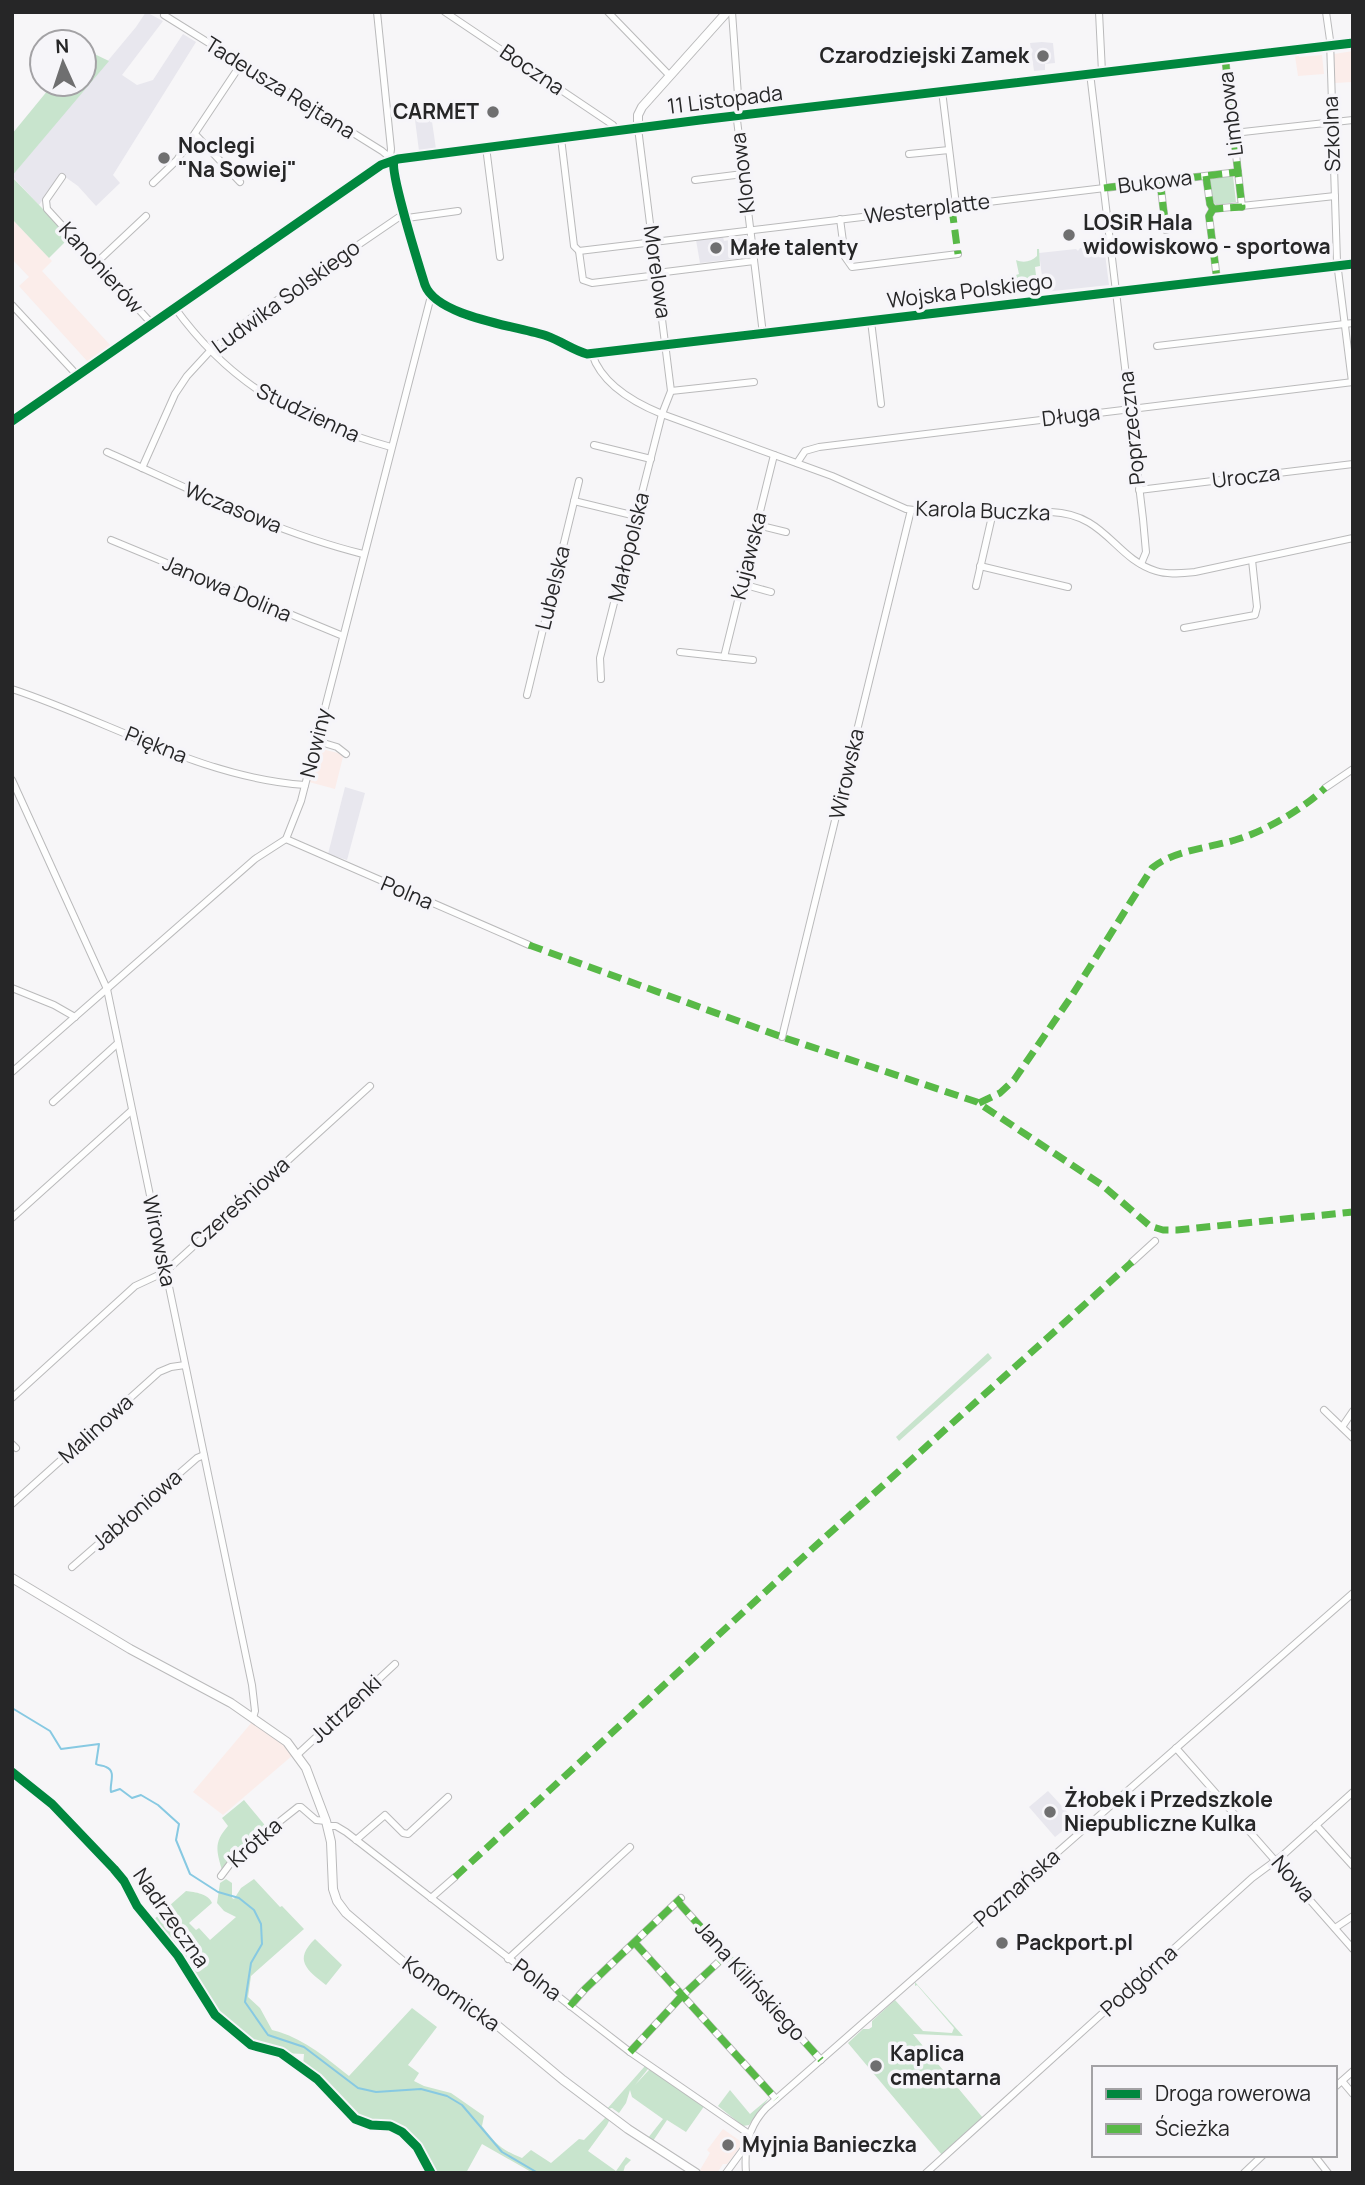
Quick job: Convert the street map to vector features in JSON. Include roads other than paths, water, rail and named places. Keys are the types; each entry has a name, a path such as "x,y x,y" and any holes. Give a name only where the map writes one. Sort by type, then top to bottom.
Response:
{"street":[{"name":"Boczna","path":"445,12 454,15 613,125 616,130"},
{"path":"608,12 670,76"},
{"path":"638,128 640,110 730,12"},
{"name":"Klonowa","path":"730,12 743,174 763,334"},
{"path":"1099,12 1102,72"},
{"name":"Szkolna","path":"1326,12 1338,265 1352,382"},
{"path":"375,13 393,169 424,281 431,296 441,303 478,318 545,336 593,358"},
{"name":"Tadeusza Rejtana","path":"169,15 241,64 392,159"},
{"name":"11 Listopada","path":"12,421 392,159 738,115 1353,43"},
{"name":"Limbowa","path":"1225,57 1238,172"},
{"path":"153,183 173,165 241,64"},
{"name":"Poprzeczna","path":"1090,73 1146,552 1141,564"},
{"path":"942,91 956,205"},
{"path":"1234,133 1353,120"},
{"name":"Morelowa","path":"638,128 671,391 662,414"},
{"path":"195,134 240,182"},
{"path":"561,138 573,244 579,251 582,278 587,283 754,261"},
{"path":"486,148 500,257"},
{"path":"909,154 949,150"},
{"path":"1238,172 1242,207"},
{"name":"Bukowa","path":"1104,188 1238,172"},
{"path":"695,180 743,174"},
{"name":"Bukowa","path":"1206,176 1213,209 1335,196"},
{"name":"Kanonierów","path":"62,177 45,206 152,324"},
{"path":"1160,181 1166,230"},
{"name":"Westerplatte","path":"579,251 1104,188"},
{"path":"1213,209 1209,216 1217,279"},
{"path":"406,216 458,211"},
{"path":"96,263 146,216"},
{"name":"Ludwika Solskiego","path":"142,468 173,398 187,376 210,351 251,318 406,216"},
{"path":"840,219 845,257 852,267 958,254"},
{"name":"Wojska Polskiego","path":"593,358 666,345 1353,264"},
{"name":"Nowiny","path":"286,839 305,786 431,296"},
{"path":"12,305 77,375"},
{"name":"Studzienna","path":"175,308 192,331 236,376 268,397 343,431 391,447"},
{"path":"872,321 881,404"},
{"path":"1157,346 1353,323"},
{"name":"Karola Buczka","path":"593,358 612,384 626,396 662,414 840,479 911,510 937,513 1051,512 1074,516 1101,530 1141,564 1157,572 1177,574 1353,538"},
{"path":"671,391 754,382"},
{"name":"Długa","path":"797,463 805,451 819,447 1352,382"},
{"name":"Małopolska","path":"601,680 600,660 662,414"},
{"path":"594,445 651,459"},
{"name":"Wczasowa","path":"107,452 295,533 363,554"},
{"name":"Kujawska","path":"724,657 774,455"},
{"name":"Urocza","path":"1139,490 1353,464"},
{"name":"Lubelska","path":"527,695 579,481"},
{"path":"574,501 636,516"},
{"name":"Wirowska","path":"782,1037 911,510"},
{"path":"976,586 993,512"},
{"path":"757,525 786,532"},
{"name":"Janowa Dolina","path":"111,540 343,636"},
{"path":"1184,628 1255,615 1257,607 1252,560"},
{"path":"980,566 1068,587"},
{"path":"743,584 771,592"},
{"path":"680,652 752,660"},
{"name":"Piękna","path":"12,690 197,762 249,777 305,786"},
{"path":"317,741 337,747 346,754"},
{"path":"1325,788 1353,769"},
{"name":"Wirowska","path":"12,780 107,989 252,1685 255,1711 253,1718"},
{"path":"12,1072 255,859 286,839"},
{"name":"Polna","path":"286,839 527,942"},
{"path":"12,988 75,1017"},
{"path":"53,1102 118,1043"},
{"name":"Czereśniowa","path":"12,1398 135,1286 165,1272 370,1086"},
{"path":"12,1217 131,1111"},
{"path":"1132,1262 1155,1241"},
{"name":"Malinowa","path":"12,1504 159,1372 186,1365"},
{"path":"1324,1410 1353,1438"},
{"path":"1342,1427 1353,1411"},
{"name":"Jabłoniowa","path":"72,1567 197,1458 204,1455"},
{"name":"Komornicka","path":"12,1578 121,1643 231,1703 281,1737 298,1754 309,1775 326,1823 333,1889 339,1904 349,1916 415,1972 486,2016 574,2089 640,2137 696,2173"},
{"name":"Poznańska","path":"746,2173 746,2145 760,2114 1353,1593"},
{"name":"Jutrzenki","path":"298,1754 395,1664"},
{"name":"Nowa","path":"1176,1748 1353,1949"},
{"name":"Nadrzeczna","path":"12,1772 52,1804 114,1869 124,1881 137,1906 178,1956 215,2015 251,2045 281,2053 317,2079 355,2119 371,2125 390,2126 402,2132 417,2147 431,2173"},
{"name":"Podgórna","path":"926,2173 1252,1878 1353,1792"},
{"path":"356,1840 385,1815 402,1833 408,1834 448,1797"},
{"name":"Krótka","path":"221,1876 236,1856 298,1807 316,1820 326,1823"},
{"name":"Polna","path":"326,1823 336,1826 356,1840 629,2052 749,2134"},
{"path":"1316,1825 1353,1866"},
{"path":"508,1959 630,1847"},
{"path":"431,1898 455,1877"},
{"name":"Jana Kilińskiego","path":"635,1943 680,1901 821,2060"},
{"path":"1335,1928 1353,1916"},
{"path":"570,2006 635,1943 776,2099"},
{"path":"629,2052 683,1995 726,1955"},
{"path":"1337,2085 1353,2071"},
{"path":"1342,2081 1353,2094"},
{"path":"726,2173 746,2145"},
{"path":"1246,2172 1261,2157"},
{"path":"1316,2157 1328,2173"}],"waterway":[{"path":"12,1708 50,1731 61,1749 99,1744 96,1764 111,1771 111,1792 120,1789 132,1798 141,1795 158,1805 179,1824 176,1840 190,1874 218,1892 239,1898 254,1910 261,1924 262,1944 251,1963 245,2002 268,2035 304,2047 358,2088 376,2092 421,2089 447,2096 462,2105 502,2152 538,2173"}],"place":[{"name":"Czarodziejski Zamek","path":"1043,56"},
{"name":"CARMET","path":"493,112"},
{"name":"Noclegi \"Na Sowiej\"","path":"164,158"},
{"name":"LOSiR Hala widowiskowo - sportowa","path":"1069,235"},
{"name":"Małe talenty","path":"716,248"},
{"name":"Żłobek i Przedszkole Niepubliczne Kulka","path":"1050,1812"},
{"name":"Packport.pl","path":"1002,1943"},
{"name":"Kaplica cmentarna","path":"876,2066"},
{"name":"Myjnia Banieczka","path":"728,2145"}]}
